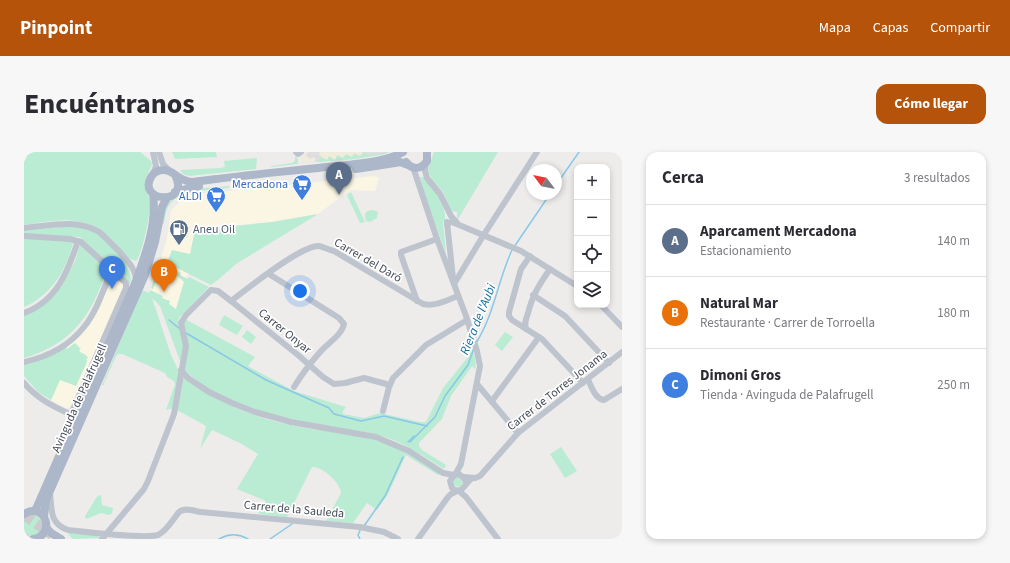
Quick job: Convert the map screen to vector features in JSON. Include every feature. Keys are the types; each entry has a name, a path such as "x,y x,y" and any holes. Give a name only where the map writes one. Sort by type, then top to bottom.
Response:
{"main road":[{"path":"412,168 405,159 404,152 395,157 355,164 192,182 185,181 173,174 161,170 153,174 149,185 153,194 160,198 167,198 175,192 194,186 371,167 395,162 400,162 412,168 421,167 428,156"},
{"path":"173,174 178,185 175,192"},
{"name":"Avinguda de Palafrugell","path":"28,512 136,281 152,228 155,208 153,194"},
{"name":"Avinguda de Palafrugell","path":"44,516 46,500 139,290 155,242 162,207 167,198"},
{"path":"28,512 44,516 46,522 44,533 32,538"},
{"path":"46,527 51,533 61,539"}],"street":[{"path":"153,174 156,166 154,152"},
{"path":"159,152 164,164 173,174"},
{"path":"296,152 298,154 301,152"},
{"path":"454,284 537,152"},
{"path":"428,156 425,171 426,178 440,194 448,218 454,284"},
{"path":"412,168 472,334 480,366 458,475 466,485 466,497"},
{"path":"448,218 452,219 458,224"},
{"path":"448,218 450,222 458,224 530,256 574,284"},
{"path":"24,228 62,224 82,225 92,228 106,238 130,263 135,274 136,281"},
{"path":"24,236 70,239 86,244 126,283 126,288 122,298"},
{"path":"417,301 401,255 402,252 437,239"},
{"path":"24,313 45,300 62,280 78,241"},
{"name":"Carrer del Daró","path":"231,301 298,253 312,247 319,246 334,252 417,301 429,306 458,296"},
{"path":"130,263 134,265 139,264 145,255"},
{"path":"530,256 521,269 509,316 512,320 539,337 586,381 596,396 601,400 604,400 622,389"},
{"path":"24,362 44,356 56,350 66,344 84,327 97,304 112,269"},
{"path":"526,329 525,323 533,295 550,269"},
{"path":"269,274 339,318 344,324 343,328 309,365 294,387"},
{"name":"Carrer Onyar","path":"182,370 186,346 180,323 211,290 218,291 323,377 334,384 364,378 390,385"},
{"path":"122,298 130,293"},
{"path":"533,295 565,316 609,363"},
{"name":"Avinguda de Palafrugell","path":"74,416 122,298"},
{"path":"605,308 622,327"},
{"path":"383,411 390,385 394,378 426,345 467,320"},
{"path":"492,401 539,337"},
{"name":"Carrer de Torres Jonama","path":"466,485 472,478 480,476 518,433 622,352"},
{"path":"50,493 54,520 60,526 68,530 104,537 144,489 148,481 174,414 182,370"},
{"path":"182,370 193,382 209,392 238,406 279,420 356,433 381,439 409,451 443,473 448,478 453,489 466,497 498,539"},
{"path":"24,383 33,394 41,400 74,416"},
{"path":"477,384 518,433"},
{"path":"443,473 472,478"},
{"path":"448,497 450,479 458,475"},
{"path":"418,539 448,497 466,485"},
{"name":"Carrer de la Sauleda","path":"104,537 155,536 164,531 179,512 182,509 185,509 201,512 362,527 384,532 398,539"}],"shaded area":[{"path":"306,152 389,152 354,159 301,163 301,160"},
{"path":"374,176 379,178 375,191 350,190 318,214 272,222 200,229 192,266 184,282 176,309 150,290 160,263 167,237 171,211 175,206 190,195"},
{"path":"112,279 124,284 123,288 71,407 66,408 51,400 60,379 76,386 80,352 75,343 67,349 66,347 87,327 98,310"}],"green space":[{"path":"29,152 140,152 151,161 152,164 146,177 145,185 150,200 149,215 146,233 136,261 125,255 111,239 91,225 70,220 59,220 24,225 24,162"},
{"path":"172,152 216,152 217,157 175,159"},
{"path":"363,152 369,155 389,152 354,159 317,162 321,157 326,160 329,156 353,154 360,156"},
{"path":"434,152 498,152 457,221 457,212 451,211 443,192 428,172"},
{"path":"295,156 298,159 298,164 271,167 292,163 295,161"},
{"path":"257,158 256,169 189,176 183,174 180,170 221,168 225,167 224,161"},
{"path":"420,177 424,177 442,203 445,215 445,221 443,221 446,253 425,197"},
{"path":"229,186 229,188 187,192 181,195 170,204 166,213 164,224 162,223 165,211 170,202 177,195 196,189"},
{"path":"351,192 365,222 360,223 347,195"},
{"path":"373,210 378,212 377,218 370,222 366,221 366,212"},
{"path":"318,214 236,264 211,285 167,263 172,250 190,254 195,230 272,222"},
{"path":"66,226 85,228 94,232 109,244 117,252 128,268 131,276 130,284 80,237 24,234 24,231"},
{"path":"24,238 71,240 73,243 62,272 50,289 34,302 24,307"},
{"path":"82,244 107,269 87,314 78,326 55,345 24,358 24,315 61,287 75,261 80,245"},
{"path":"160,263 162,264 153,289 151,288"},
{"path":"166,266 181,273 180,275 188,279 189,277 209,287 179,318 178,324 184,343 181,364 160,306 152,298 171,355 179,372 173,408 166,410 175,384 174,381 167,377 165,373 122,354 118,354 116,356 104,385 102,385 142,290 149,293 150,290 163,296 162,298 170,301 169,304 176,309 184,282 168,270"},
{"path":"224,315 243,326 237,335 219,325"},
{"path":"185,319 255,357 248,366 253,369 294,391 346,407 343,414 364,418 380,413 426,422 443,388 468,357 472,347 476,366 475,369 472,366 451,396 442,419 419,443 422,450 446,465 444,469 423,455 385,437 279,416 237,403 218,394 200,383 185,370 183,325"},
{"path":"247,330 256,337 251,344 242,337"},
{"path":"505,332 513,337 502,351 495,345"},
{"path":"75,343 81,349 79,350 80,352 88,358 86,359 86,364 76,386 60,380 51,400 38,392 24,376 24,365 50,356 66,347 67,349"},
{"path":"183,377 212,396 256,416 289,425 358,436 384,443 409,454 440,474 438,475 406,455 388,494 377,510 367,503 353,523 326,521 341,493 340,489 326,472 316,467 312,467 287,517 260,514 258,512 266,501 237,489 258,454 240,443 212,430 200,449 206,426 177,410"},
{"path":"561,447 577,471 565,478 550,454"},
{"path":"456,478 460,478 462,482 460,486 456,486 454,484 454,480"},
{"path":"101,495 102,505 113,508 112,513 109,515 101,513 86,519 85,516 96,498"},
{"path":"33,513 43,521 42,531 33,536 24,532 24,517"},
{"path":"68,534 98,536 100,538 73,539"}],"sand":[{"path":"306,152 308,152 306,156 311,159 313,157 316,159 314,162 301,163 301,160"},
{"path":"320,152 363,152 360,156 354,153 352,157 346,154 343,158 337,155 335,160 329,156 327,160 321,157 319,154"},
{"path":"68,418 71,420 54,459 49,460"}],"waterway":[{"name":"Riera de l'Aubi","path":"562,176 579,152"},
{"name":"Riera de l'Aubi","path":"514,247 546,200"},
{"name":"Riera de l'Aubi","path":"476,343 492,309 507,261 512,250"},
{"path":"169,320 180,329"},
{"path":"186,333 266,380 329,408 334,414 361,421 384,416 427,426"},
{"name":"Riera de l'Aubi","path":"410,442 435,417 445,396 468,365 474,348"},
{"name":"Riera de l'Aubi","path":"408,442 414,436"},
{"path":"364,526 385,496 403,457"},
{"path":"270,539 292,524"},
{"path":"360,539 358,535 361,528"},
{"path":"219,539 234,534 248,539"}],"tunnel":[{"path":"24,515 52,535"}],"place":[{"name":"Aparcament Mercadona","path":"339,195"},
{"name":"Mercadona","path":"302,201"},
{"name":"ALDI","path":"216,213"},
{"name":"Aneu Oil","path":"179,246"},
{"name":"Dimoni Gros","path":"112,289"},
{"name":"Natural Mar","path":"164,292"}]}
